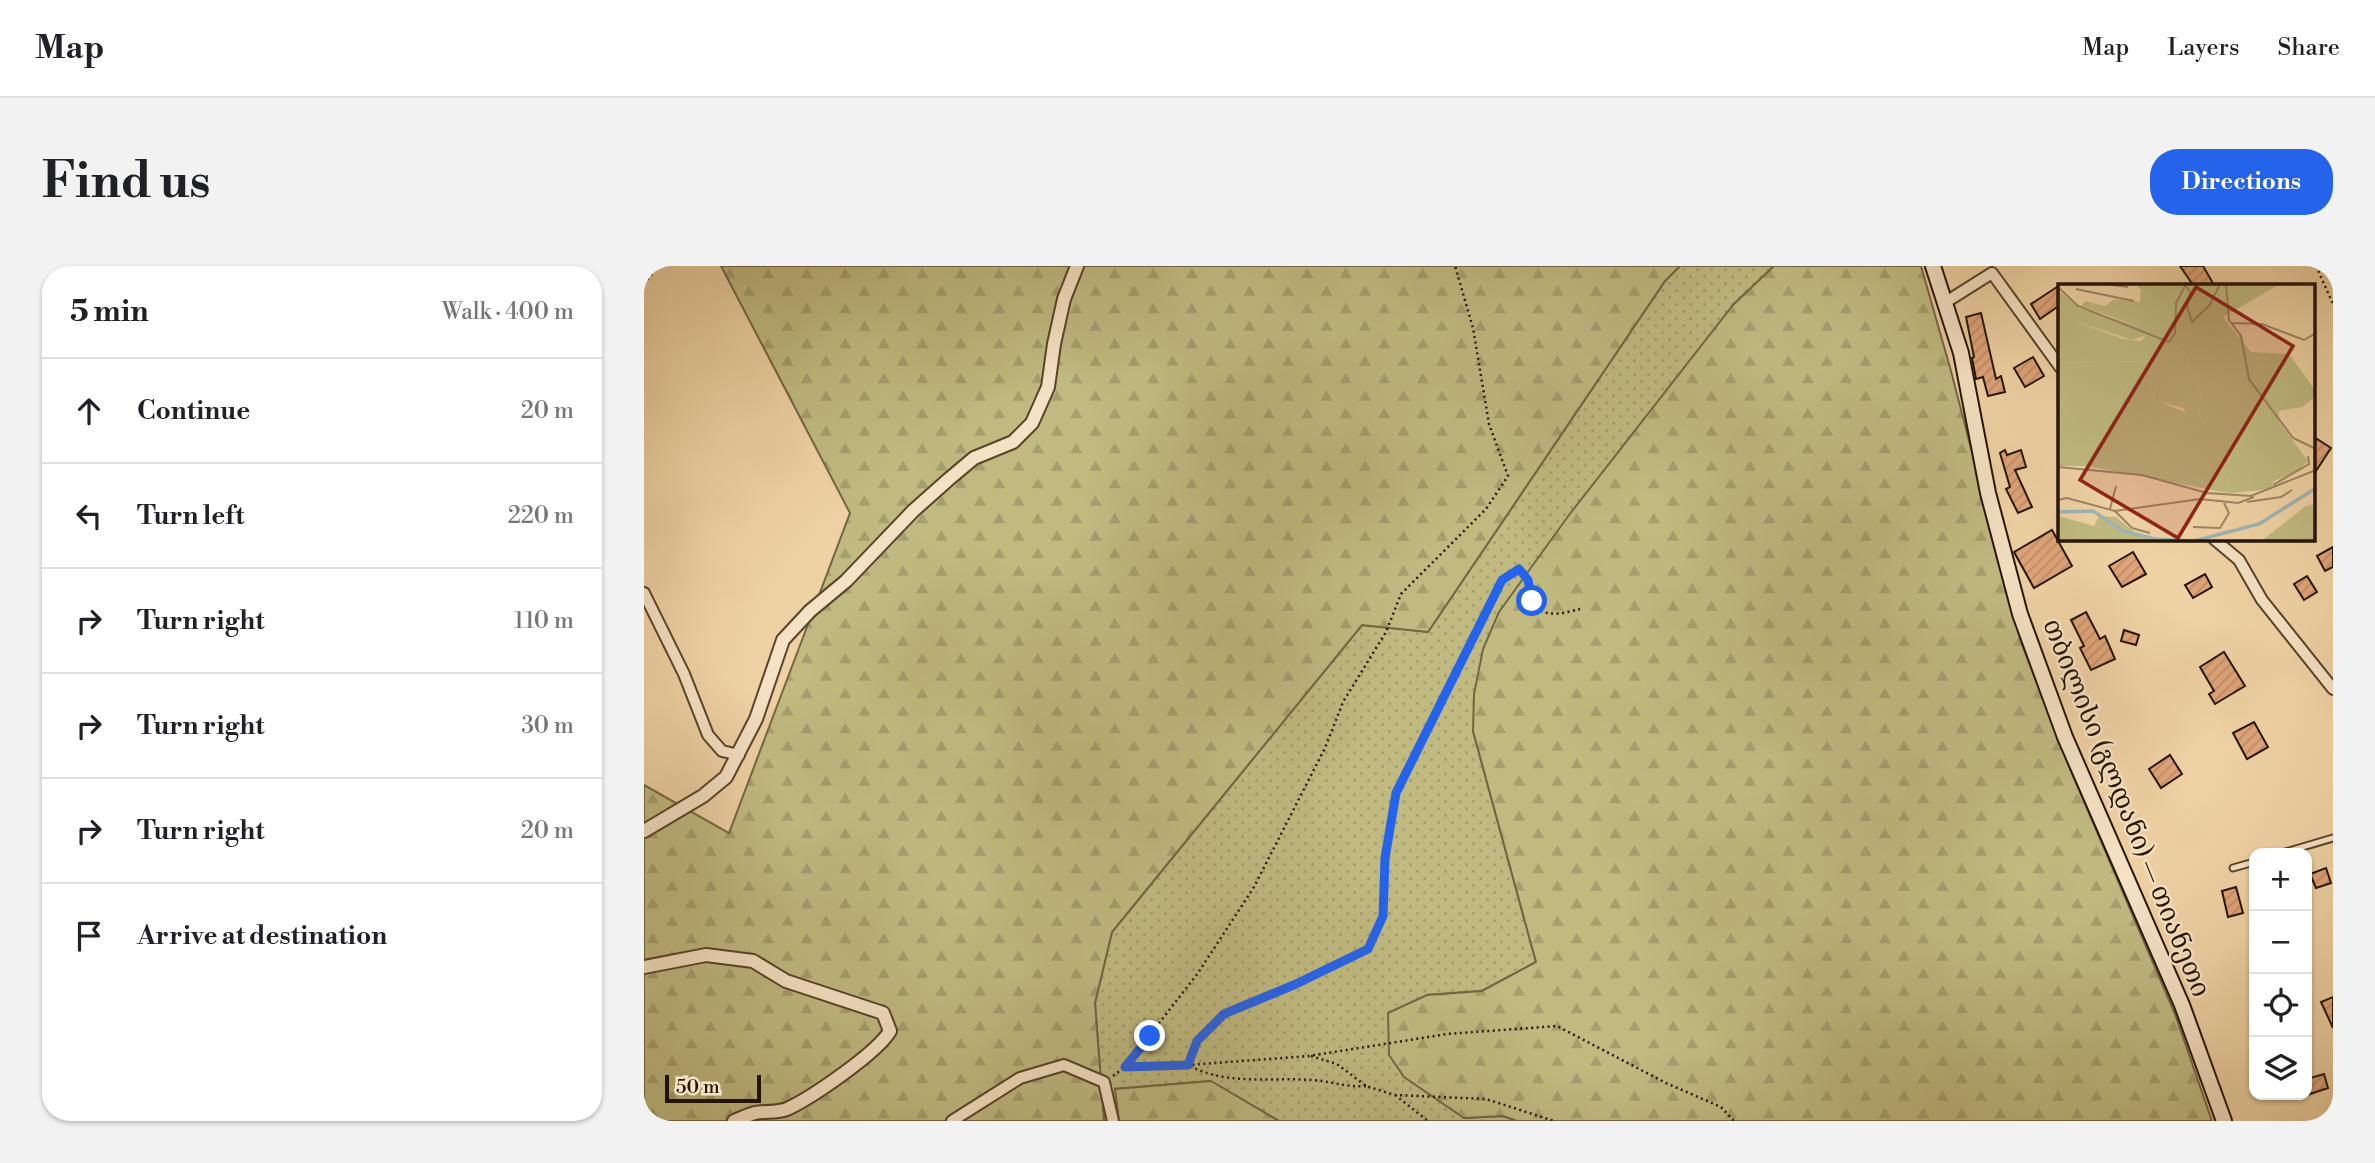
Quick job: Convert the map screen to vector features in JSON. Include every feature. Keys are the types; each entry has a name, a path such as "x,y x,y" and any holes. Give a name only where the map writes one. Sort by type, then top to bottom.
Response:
{"main road":[{"name":"თბილისი (გლდანი) — თიანეთი","path":"1933,266 1961,353 1985,480 2020,614 2065,737 2182,1005 2224,1121"}],"street":[{"path":"644,831 703,796 726,777 756,719 783,640 810,611 846,581 913,511 949,479 974,458 1013,442 1032,423 1048,387 1062,310 1077,266"},
{"path":"1946,302 1990,270 2058,364"},
{"path":"2216,541 2239,560 2262,600 2333,689"},
{"path":"644,593 684,674 708,735 722,751 739,755"},
{"path":"644,967 706,955 752,961 786,981 883,1013 890,1031 883,1042 833,1079 783,1111 756,1113 734,1121"},
{"path":"952,1121 1020,1078 1064,1065 1104,1082 1113,1121"}],"lane":[{"path":"2299,848 2333,838"},
{"path":"2233,868 2249,863"}],"path":[{"path":"644,284 658,266"},
{"path":"1104,1082 1125,1067 1198,973 1255,887 1325,748 1343,702 1386,632 1402,594 1486,509 1508,477 1489,424 1473,328 1455,266"},
{"path":"2316,266 2333,304"},
{"path":"1188,1065 1197,1041 1224,1014 1296,984 1368,949 1383,916 1385,858 1396,793 1502,580 1519,569 1528,580 1532,601 1541,611 1559,615 1580,609"},
{"path":"1125,1067 1308,1056 1447,1034 1557,1026 1666,1083 1721,1107 1734,1121"},
{"path":"1308,1056 1337,1065 1366,1086 1395,1095 1486,1098 1553,1121"},
{"path":"1188,1065 1197,1070 1244,1080 1311,1080 1351,1088 1366,1086"},
{"path":"1395,1095 1428,1121"}],"green space":[{"path":"721,266 1680,266 1665,281 1428,632 1362,625 1112,932 1095,1003 1104,1121 644,1121 644,785 729,833 850,513"},
{"path":"1680,266 1774,266 1733,305 1473,731 1536,962 1482,991 1427,995 1464,1118 1503,1116 1517,1121 1279,1121 1210,1081 1115,1089 1119,1121 1104,1121 1095,1003 1112,932 1362,625 1428,632 1665,281"},
{"path":"1774,266 1921,266 2021,642 2071,771 2175,1014 2212,1121 1517,1121 1503,1116 1464,1118 1404,1077 1389,1055 1388,1013 1427,995 1482,991 1536,962 1473,731 1474,694 1483,649 1499,612 1569,515 1733,305"},
{"path":"1211,1081 1279,1121 1119,1121 1115,1089"}],"building":[{"path":"2180,266 2203,266 2213,284 2192,284"},
{"path":"2058,286 2058,306 2040,319 2031,304"},
{"path":"1981,313 1996,379 2001,376 2005,392 1988,396 1983,377 1976,379 1966,317"},
{"path":"2033,357 2044,376 2025,387 2014,368"},
{"path":"2316,438 2331,448 2316,471"},
{"path":"2005,450 2007,455 2021,450 2026,467 2015,470 2032,507 2018,513 2006,489 2010,487 2000,453"},
{"path":"2052,530 2072,566 2034,588 2014,552"},
{"path":"2333,547 2333,567 2325,571 2317,556"},
{"path":"2133,552 2146,574 2122,587 2109,566"},
{"path":"2205,574 2212,587 2193,598 2185,585"},
{"path":"2307,576 2317,592 2304,600 2294,584"},
{"path":"2086,612 2100,639 2105,636 2115,659 2091,670 2080,648 2084,646 2071,620"},
{"path":"2124,630 2139,635 2136,645 2121,641"},
{"path":"2224,652 2245,686 2215,704 2209,694 2214,691 2200,667"},
{"path":"2254,722 2268,747 2247,759 2233,733"},
{"path":"2170,755 2182,774 2161,788 2149,769"},
{"path":"2326,868 2331,883 2316,888 2312,873"},
{"path":"2236,887 2243,913 2228,917 2222,891"},
{"path":"2333,997 2333,1028 2321,1002"},
{"path":"2324,1074 2328,1088 2312,1093 2312,1078"}],"route":[{"path":"1150,1036 1125,1067 1188,1065 1197,1041 1224,1014 1296,984 1368,949 1383,916 1385,858 1396,793 1480,619 1502,580 1519,569 1528,580 1532,601"}]}
